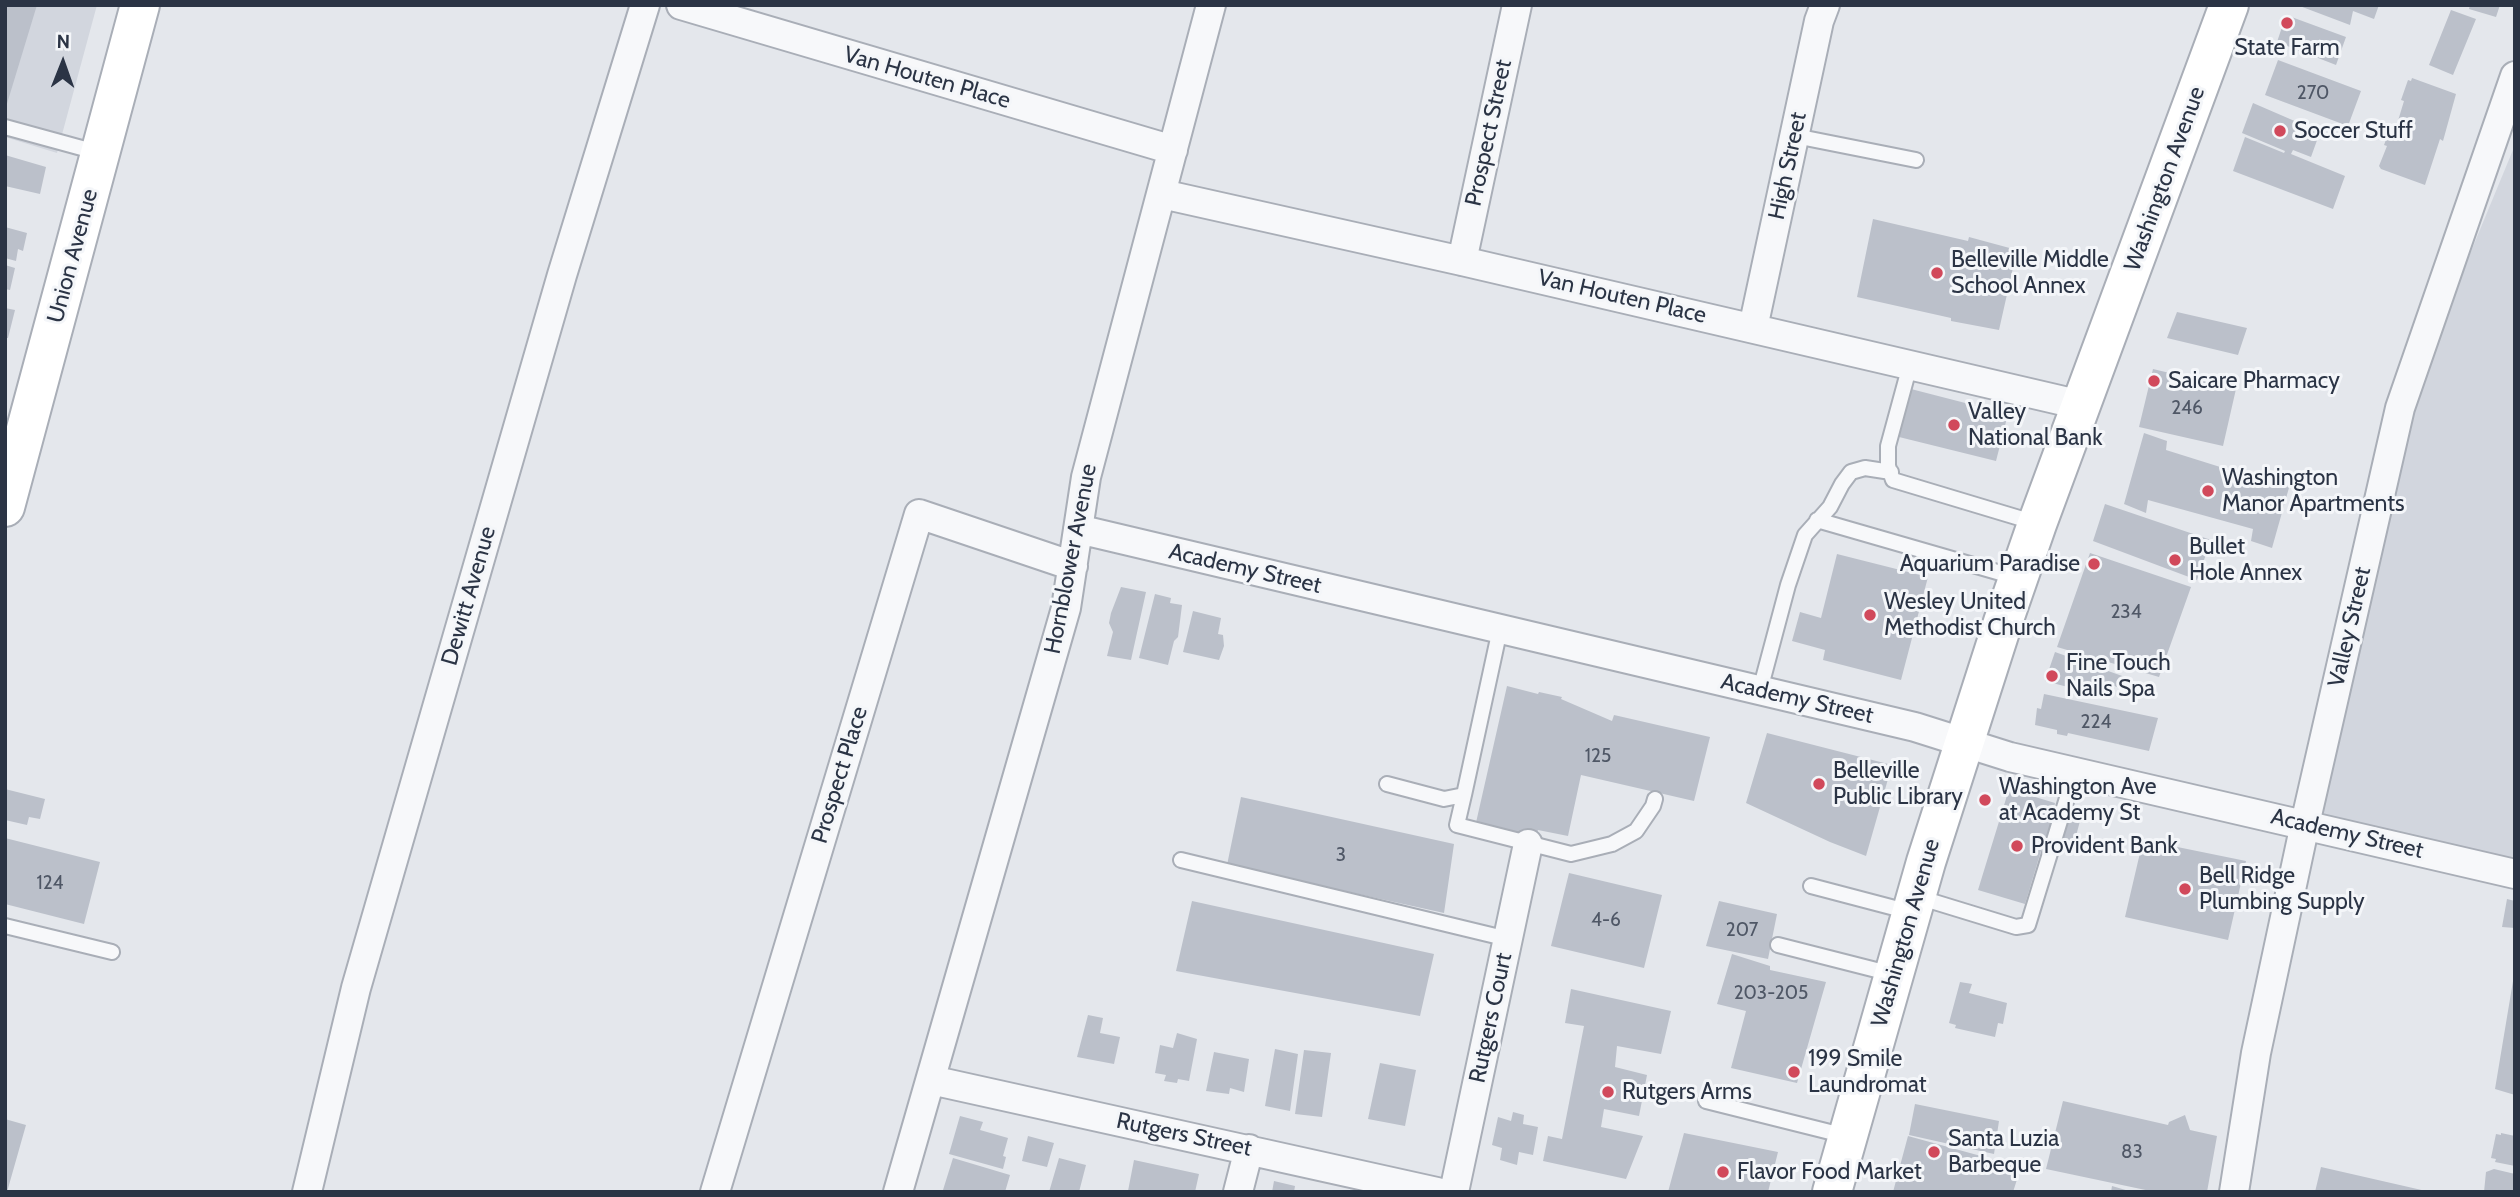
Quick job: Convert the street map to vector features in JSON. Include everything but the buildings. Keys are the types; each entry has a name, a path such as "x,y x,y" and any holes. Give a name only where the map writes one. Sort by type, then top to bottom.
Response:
{"main road":[{"name":"Union Avenue","path":"5,507 141,5"},
{"name":"Washington Avenue","path":"1832,1192 1914,904 2037,524 2229,5"}],"street":[{"name":"Dewitt Avenue","path":"307,1192 356,988 562,275 645,5"},
{"name":"Van Houten Place","path":"681,5 1173,150"},
{"name":"Hornblower Avenue","path":"898,1192 1062,622 1086,477 1211,5"},
{"name":"Prospect Street","path":"1462,261 1517,5"},
{"name":"High Street","path":"1753,328 1819,20 1825,5"},
{"name":"Valley Street","path":"2234,1192 2256,1053 2400,408 2515,76"},
{"name":"Van Houten Place","path":"1162,194 2081,405"},
{"name":"Prospect Place","path":"715,1192 919,514 1073,566"},
{"name":"Academy Street","path":"1078,529 1915,727 2010,757 2515,874"},
{"name":"Rutgers Court","path":"1454,1192 1528,844"},
{"name":"Rutgers Street","path":"931,1080 1437,1192"},
{"path":"1238,1192 1249,1149"}],"lane":[{"path":"5,127 101,153"},
{"path":"1794,136 1916,160"},
{"path":"1910,365 1888,446 1893,480 2037,524"},
{"path":"1760,690 1788,585 1805,535 1830,508 1842,484 1852,472 1865,468 1891,472"},
{"path":"1817,520 2019,578"},
{"path":"1500,629 1457,825 1571,854 1612,844 1636,831 1655,799"},
{"path":"1811,886 1914,904 2016,927 2028,925 2075,772"},
{"path":"1387,785 1444,799 1464,794"},
{"path":"1181,860 1508,939"},
{"path":"5,926 112,952"},
{"path":"1778,945 1893,975"},
{"path":"1706,1101 1847,1136"}],"shaded area":[{"path":"5,5 97,5 57,153 5,137"},
{"path":"2515,145 2515,875 2310,825 2429,353"}],"place":[{"name":"State Farm","path":"2287,23"},
{"name":"Soccer Stuff","path":"2280,131"},
{"name":"Belleville Middle School Annex","path":"1937,273"},
{"name":"Saicare Pharmacy","path":"2154,381"},
{"name":"Valley National Bank","path":"1954,425"},
{"name":"Washington Manor Apartments","path":"2208,491"},
{"name":"Bullet Hole Annex","path":"2175,560"},
{"name":"Aquarium Paradise","path":"2094,564"},
{"name":"Wesley United Methodist Church","path":"1870,615"},
{"name":"Fine Touch Nails Spa","path":"2052,676"},
{"name":"Belleville Public Library","path":"1819,784"},
{"name":"Washington Ave at Academy St","path":"1985,800"},
{"name":"Provident Bank","path":"2017,846"},
{"name":"Bell Ridge Plumbing Supply","path":"2185,889"},
{"name":"199 Smile Laundromat","path":"1794,1072"},
{"name":"Rutgers Arms","path":"1608,1092"},
{"name":"Santa Luzia Barbeque","path":"1934,1152"},
{"name":"Flavor Food Market","path":"1723,1172"}]}
